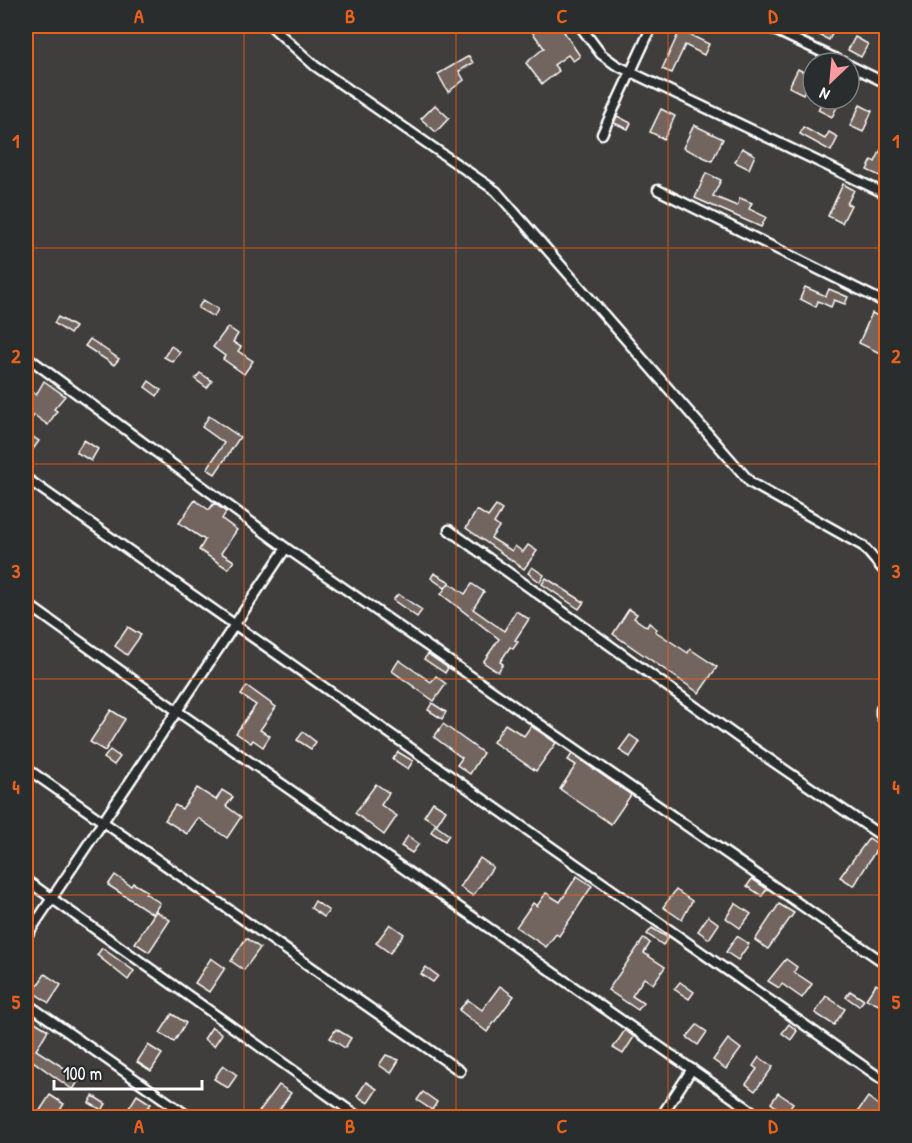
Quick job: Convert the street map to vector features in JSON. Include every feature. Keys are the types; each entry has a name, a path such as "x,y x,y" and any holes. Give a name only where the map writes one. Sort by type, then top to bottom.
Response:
{"street":[{"path":"271,26 315,66 496,191 752,483 863,546 886,573"},
{"path":"580,26 601,54 631,72 886,194"},
{"path":"602,134 652,26"},
{"path":"766,26 819,51"},
{"path":"861,71 886,83"},
{"path":"658,190 886,303"},
{"path":"26,356 286,548 886,964"},
{"path":"26,478 886,1082"},
{"path":"449,530 744,741 886,839"},
{"path":"26,937 286,548"},
{"path":"26,603 177,711 762,1118"},
{"path":"886,705 881,709 881,716 886,725"},
{"path":"26,768 460,1071"},
{"path":"26,880 360,1118"},
{"path":"26,1003 191,1118"},
{"path":"660,1118 692,1069"}],"building":[{"path":"536,26 573,26 564,32 580,56 573,61 568,55 554,65 559,71 542,84 526,63 544,48 530,29"},
{"path":"816,26 836,26 829,40 813,32"},
{"path":"680,30 709,44 704,55 685,45 672,73 662,69"},
{"path":"855,37 868,44 861,57 861,51 848,50"},
{"path":"469,56 473,63 459,71 464,80 448,92 438,74"},
{"path":"798,69 801,71 801,93 789,87"},
{"path":"435,105 449,118 436,132 421,119"},
{"path":"861,106 872,111 863,132 850,126 857,111 861,111"},
{"path":"661,109 675,116 664,139 650,132"},
{"path":"820,111 835,111 832,117"},
{"path":"617,116 631,123 628,129 614,123"},
{"path":"694,125 723,139 712,161 683,148"},
{"path":"803,127 825,139 829,132 838,137 831,151 800,134"},
{"path":"886,139 886,169 882,177 867,170 872,160 875,162"},
{"path":"742,148 755,155 749,169 735,162"},
{"path":"706,173 721,180 713,196 737,206 740,198 752,203 749,209 766,217 761,227 695,198"},
{"path":"843,184 854,190 847,204 851,205 842,223 828,216"},
{"path":"805,287 826,296 829,289 848,297 845,304 834,300 831,307 818,301 816,307 800,299"},
{"path":"203,300 218,309 214,317 198,308"},
{"path":"872,313 886,320 886,356 859,343"},
{"path":"58,317 75,327 70,334 54,323"},
{"path":"228,327 238,334 233,342 241,347 238,351 253,361 244,374 223,359 225,356 213,347"},
{"path":"90,339 119,359 114,365 85,346"},
{"path":"171,346 180,352 173,362 164,357"},
{"path":"200,373 212,381 207,388 195,379"},
{"path":"44,381 65,396 54,409 57,411 48,425 34,415 26,428 26,398 30,391 36,395"},
{"path":"149,381 161,390 157,396 145,387"},
{"path":"209,416 240,437 215,474 207,469 224,443 202,427"},
{"path":"26,432 39,441 26,459"},
{"path":"84,440 98,449 91,461 76,452"},
{"path":"195,500 209,510 214,503 226,512 222,519 237,530 221,553 234,561 228,569 199,550 205,540 179,523"},
{"path":"496,506 502,510 494,523 499,527 491,538 512,551 515,546 523,552 528,545 537,551 524,569 466,528 477,510 488,517"},
{"path":"532,567 544,575 540,582 528,573"},
{"path":"434,573 450,582 445,588 431,578"},
{"path":"546,578 584,602 579,609 542,584"},
{"path":"449,583 465,594 472,584 484,592 473,609 504,631 516,611 529,619 515,640 518,642 513,649 510,647 500,662 503,664 498,672 483,662 499,639 441,594"},
{"path":"398,594 422,610 417,617 393,600"},
{"path":"629,609 637,614 634,618 647,627 649,623 657,629 655,631 688,653 690,649 717,667 699,693 613,634"},
{"path":"128,627 141,635 127,655 115,646"},
{"path":"428,654 448,668 445,673 424,659"},
{"path":"399,660 431,682 436,676 446,684 434,701 392,671"},
{"path":"247,686 276,707 260,730 270,736 263,747 253,740 251,743 236,733 256,705 241,695"},
{"path":"432,703 446,712 442,719 428,710"},
{"path":"111,710 125,719 105,751 90,742"},
{"path":"443,724 483,753 470,774 457,765 462,758 434,737"},
{"path":"505,724 524,736 531,726 556,743 536,771 493,742"},
{"path":"303,732 316,742 311,749 297,740"},
{"path":"630,735 640,742 630,757 619,750"},
{"path":"110,750 120,757 114,765 104,758"},
{"path":"398,752 413,761 408,769 393,759"},
{"path":"572,754 631,795 611,824 560,789 576,765 568,760"},
{"path":"376,784 389,793 381,805 397,816 384,835 355,813"},
{"path":"197,788 216,800 222,790 233,797 226,806 241,817 227,838 198,818 187,834 165,820 175,805 182,809"},
{"path":"433,802 446,810 437,824 424,816"},
{"path":"435,825 449,835 445,841 431,832"},
{"path":"408,836 419,844 412,853 401,846"},
{"path":"869,838 879,845 854,886 840,877"},
{"path":"480,858 493,867 473,896 460,887"},
{"path":"115,875 131,886 133,883 147,891 145,893 160,903 153,914 108,885"},
{"path":"577,876 592,886 559,936 556,934 546,947 516,927 533,903 537,906 546,893 560,902"},
{"path":"752,879 767,889 762,896 747,886"},
{"path":"676,890 692,901 682,920 663,907"},
{"path":"315,901 329,911 324,917 311,908"},
{"path":"735,903 751,914 740,928 726,918"},
{"path":"779,904 794,913 768,949 755,940"},
{"path":"156,911 170,920 149,952 135,943"},
{"path":"708,916 719,924 709,939 698,931"},
{"path":"390,924 404,934 390,953 376,943"},
{"path":"652,928 668,938 663,945 647,934"},
{"path":"737,936 749,944 738,960 726,952"},
{"path":"246,938 260,948 244,970 231,961"},
{"path":"644,938 650,943 644,953 665,967 653,984 644,978 632,996 643,1003 638,1010 608,990"},
{"path":"102,948 134,971 128,980 97,955"},
{"path":"211,958 225,968 209,992 195,983"},
{"path":"786,959 797,967 794,972 812,984 802,998 782,984 779,988 768,981"},
{"path":"426,967 438,976 433,982 421,974"},
{"path":"45,974 61,985 49,1003 33,992"},
{"path":"680,982 694,992 689,999 674,989"},
{"path":"876,984 886,991 886,1002 883,1007 866,999"},
{"path":"500,986 514,996 487,1032 459,1010 468,1000 482,1010"},
{"path":"850,991 864,1000 859,1006 846,997"},
{"path":"826,996 845,1009 834,1025 815,1013"},
{"path":"172,1014 186,1023 174,1042 160,1033"},
{"path":"35,1022 48,1030 36,1050 80,1078 73,1090 26,1056 26,1038"},
{"path":"789,1024 797,1031 791,1040 782,1033"},
{"path":"697,1025 707,1032 698,1045 687,1037"},
{"path":"212,1027 222,1034 214,1046 204,1039"},
{"path":"336,1029 351,1038 345,1048 330,1038"},
{"path":"625,1030 634,1037 623,1054 613,1048"},
{"path":"728,1039 741,1049 726,1069 713,1060"},
{"path":"148,1045 162,1054 151,1071 137,1062"},
{"path":"386,1055 399,1060 391,1073 379,1065"},
{"path":"759,1057 773,1067 755,1091 746,1084 757,1069 753,1066"},
{"path":"223,1065 237,1075 228,1088 214,1079"},
{"path":"366,1082 377,1089 368,1103 357,1096"},
{"path":"279,1085 291,1093 279,1110 290,1118 254,1118"},
{"path":"423,1092 437,1102 432,1110 417,1100"},
{"path":"778,1093 793,1103 785,1114 771,1103"},
{"path":"50,1095 64,1104 55,1118 42,1118 37,1115"},
{"path":"137,1095 151,1104 138,1118 127,1111"},
{"path":"93,1096 106,1104 102,1110 89,1103"},
{"path":"868,1097 886,1111 886,1118 860,1118 856,1114"}]}
